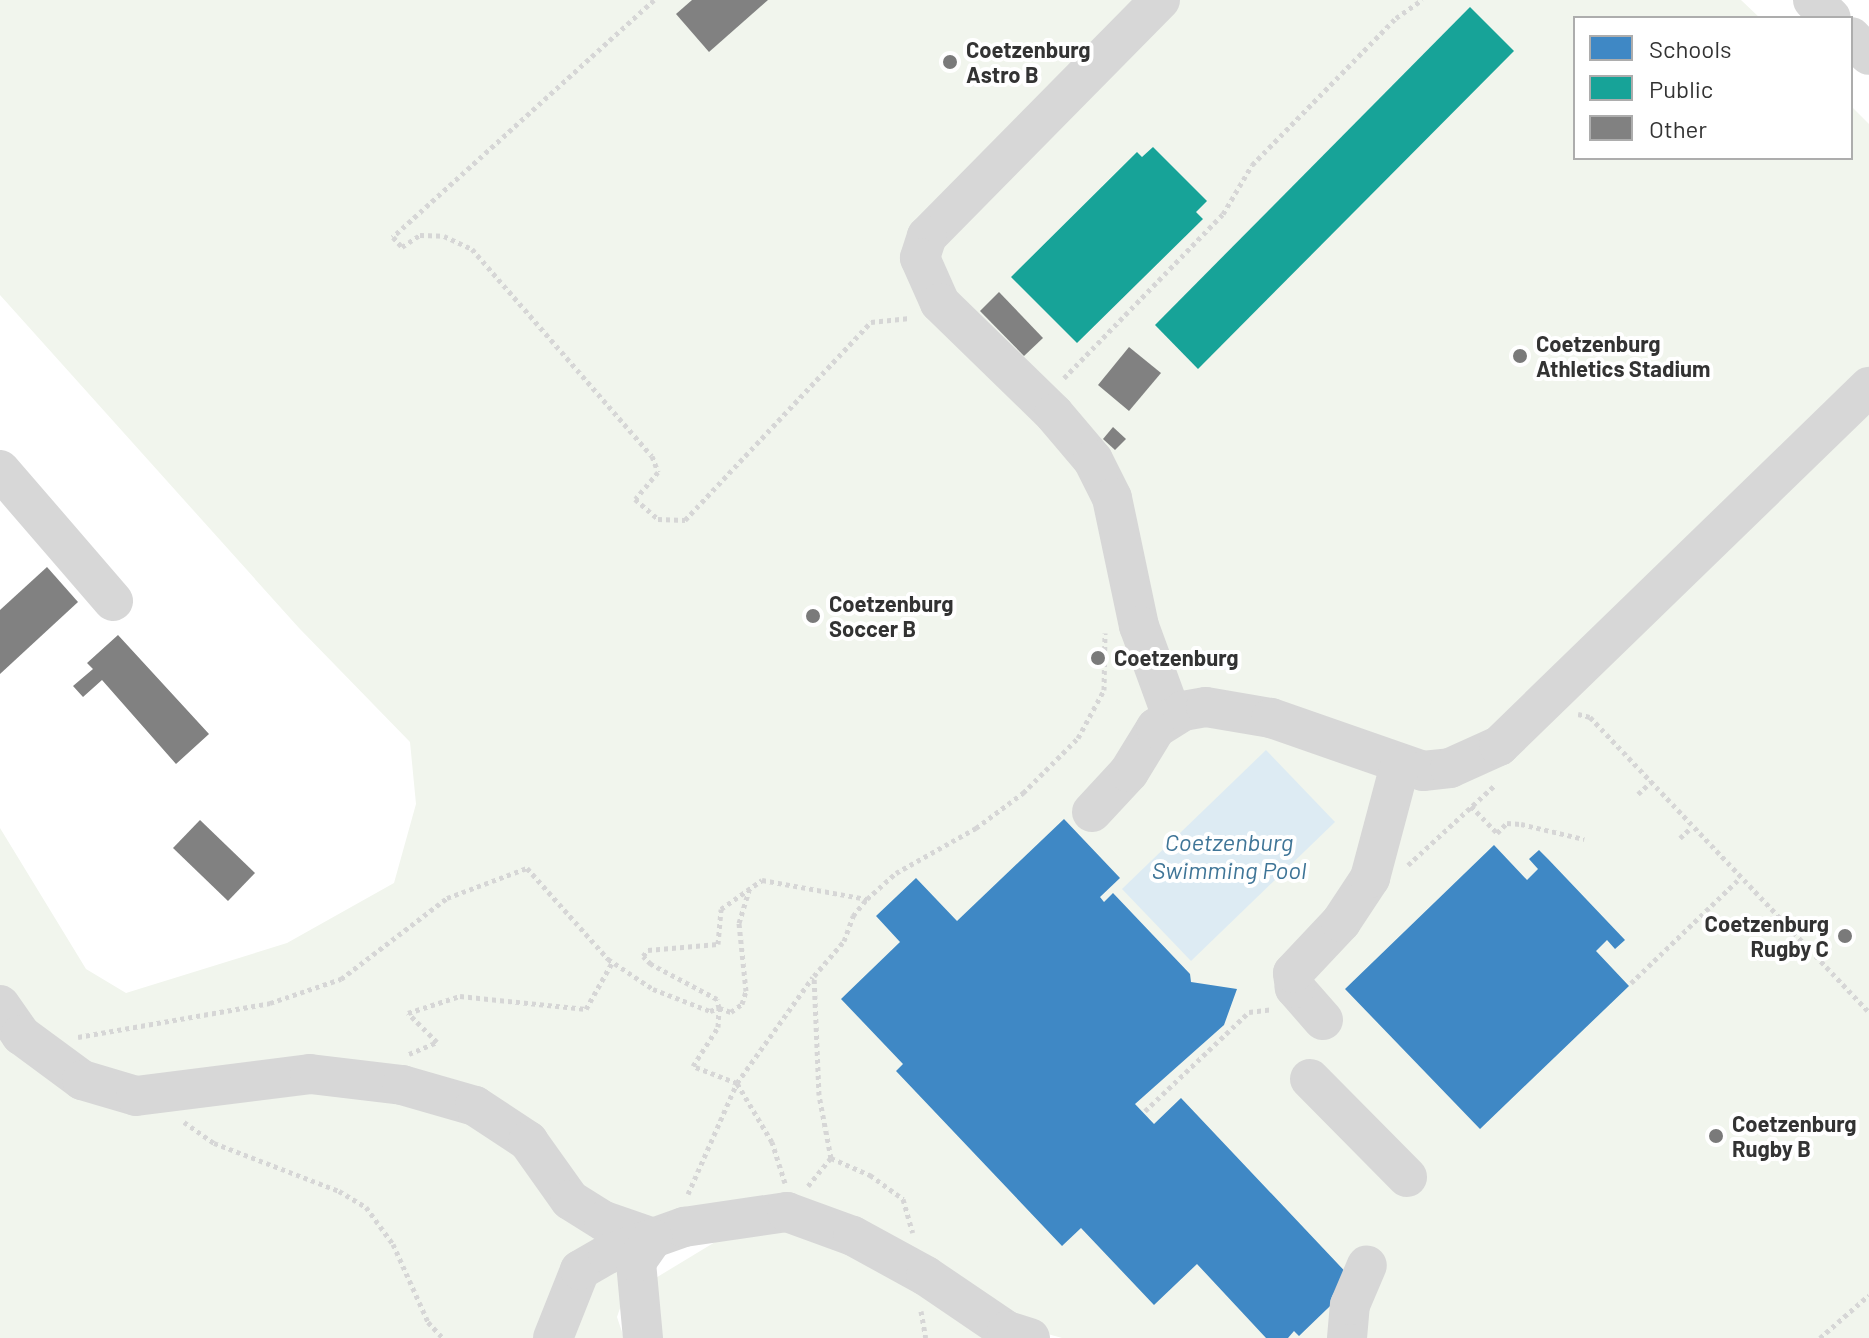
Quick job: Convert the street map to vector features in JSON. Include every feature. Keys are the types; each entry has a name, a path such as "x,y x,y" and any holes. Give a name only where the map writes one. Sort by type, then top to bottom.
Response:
{"street":[{"path":"1160,0 921,247 922,271 940,303 1042,402 1093,460 1112,498 1139,626 1172,716"},
{"path":"1813,0 1829,16"},
{"path":"1853,39 1869,55"},
{"path":"1092,812 1129,772 1156,728 1172,716 1206,707 1239,709 1423,771 1450,768 1499,746 1869,387"},
{"path":"0,470 113,601"},
{"path":"1323,1020 1295,988 1293,973 1341,922 1370,878 1400,765"},
{"path":"0,1005 34,1045 82,1080 136,1096 310,1074 402,1085 475,1106 504,1121 528,1141 570,1200 604,1221 669,1233"},
{"path":"1310,1079 1407,1177"},
{"path":"553,1338 580,1270 669,1233 787,1212 853,1236 926,1276 1007,1331 1030,1338"},
{"path":"643,1338 636,1262 669,1233"},
{"path":"1347,1338 1350,1305 1367,1265"}],"path":[{"path":"654,0 393,237 402,247 420,235 444,236 472,249 652,456 658,472 635,499 658,519 685,520 871,322 907,317 920,321"},
{"path":"1042,402 1223,214 1252,165 1396,18 1422,0"},
{"path":"669,1233 689,1183 737,1083 814,976 844,941 853,916 867,899 896,873 976,828 1023,793 1078,738 1104,690 1103,619"},
{"path":"1569,717 1590,717 1869,1012"},
{"path":"1397,875 1506,775"},
{"path":"1638,794 1651,782"},
{"path":"1471,806 1497,833 1507,823 1584,839"},
{"path":"1680,838 1692,827"},
{"path":"34,1045 270,1003 341,979 447,898 527,868 613,961 653,989 710,1011 719,1008 731,1012 742,1004 746,991 739,923 750,888"},
{"path":"1631,983 1740,878"},
{"path":"787,1212 784,1178 772,1142 737,1083 693,1066 718,1027 717,999 643,956 656,948 718,944 721,909 762,880 867,899"},
{"path":"351,1079 437,1042 408,1013 460,996 586,1009 613,961"},
{"path":"787,1212 831,1158 819,1095 814,976"},
{"path":"1145,1111 1249,1012 1272,1010 1283,999"},
{"path":"136,1096 160,1105 214,1143 339,1191 366,1207 393,1244 428,1322 443,1338"},
{"path":"831,1158 870,1175 903,1199 926,1276"},
{"path":"1820,1338 1869,1295"}],"shaded area":[{"name":"Coetzenburg","path":"0,0 1741,0 1758,16 1573,16 1573,160 1853,160 1853,108 1869,124 1869,1338 1062,1338 1016,1325 839,1212 648,1226 617,1317 624,1338 0,1338 0,828 86,969 126,993 287,943 394,883 416,804 410,742 299,628 0,295"},
{"path":"760,1227 843,1240 988,1338 653,1338 654,1279 725,1236"}],"water":[{"name":"Coetzenburg Swimming Pool","path":"1266,750 1335,822 1191,961 1122,889"}],"building: Schools":[{"path":"1064,819 1120,878 1100,897 1104,902 1113,893 1190,974 1191,982 1237,989 1224,1025 1135,1104 1154,1124 1181,1098 1355,1282 1299,1336 1294,1331 1288,1338 1266,1338 1197,1264 1154,1305 1081,1228 1062,1246 896,1071 903,1064 841,999 900,942 876,916 916,878 957,921"},
{"path":"1494,845 1527,880 1538,869 1529,859 1539,850 1548,859 1625,940 1615,949 1607,940 1596,951 1629,986 1480,1129 1345,989"}],"building: Public":[{"path":"1470,7 1514,51 1198,369 1155,325"},
{"path":"1153,147 1207,201 1196,212 1203,219 1077,343 1011,277 1137,152 1142,157"}],"building: Other":[{"path":"692,0 768,0 709,52 676,14"},
{"path":"999,292 1043,338 1024,356 980,311"},
{"path":"1129,347 1161,373 1129,411 1098,385"},
{"path":"1113,427 1126,439 1115,450 1103,439"},
{"path":"47,567 78,602 0,674 0,610"},
{"path":"118,635 209,734 176,764 102,680 83,697 73,686 93,669 87,663"},
{"path":"200,820 255,873 228,901 173,848"}],"place":[{"name":"Coetzenburg Astro B","path":"950,62"},
{"name":"Coetzenburg Athletics Stadium","path":"1520,356"},
{"name":"Coetzenburg Soccer B","path":"813,616"},
{"name":"Coetzenburg","path":"1098,658"},
{"name":"Coetzenburg Rugby C","path":"1845,936"},
{"name":"Coetzenburg Rugby B","path":"1716,1136"}]}
